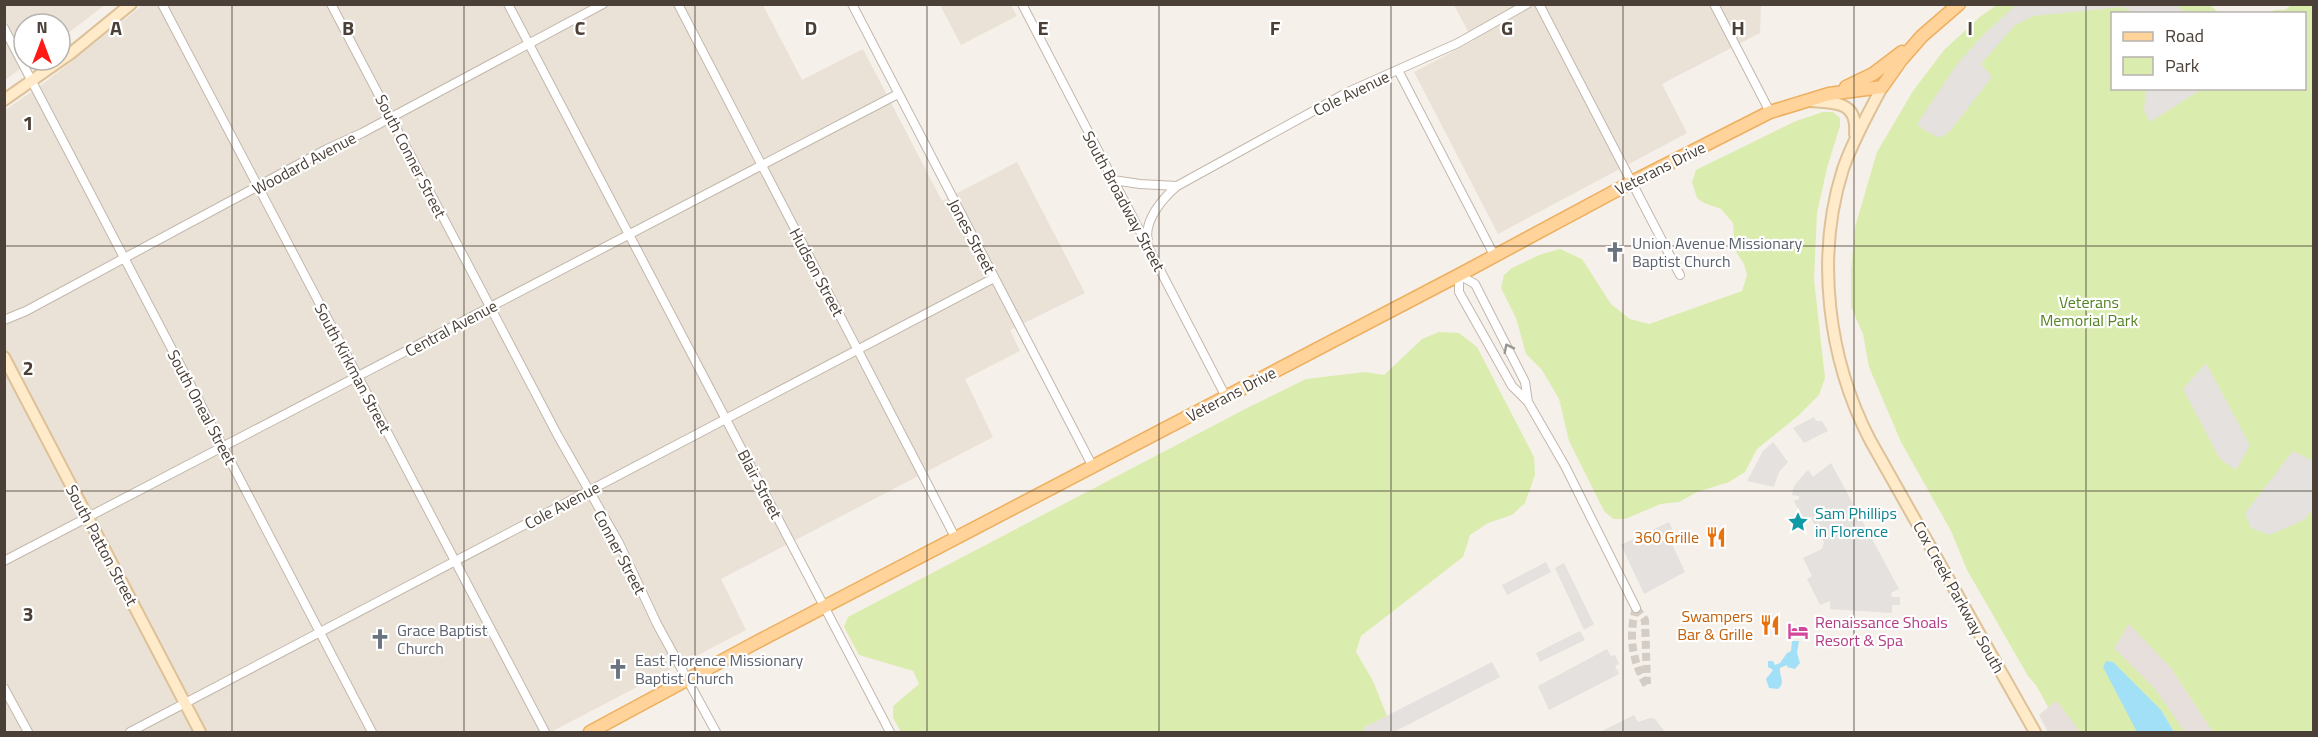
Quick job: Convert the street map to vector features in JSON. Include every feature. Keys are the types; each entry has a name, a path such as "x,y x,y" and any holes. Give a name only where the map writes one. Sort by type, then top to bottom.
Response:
{"main road":[{"path":"4,100 71,53 130,4"},
{"path":"1829,94 1873,74 1959,4"},
{"path":"1882,87 1922,36"},
{"name":"Veterans Drive","path":"590,732 1460,275 1632,182 1770,112 1803,100 1829,94 1882,87"},
{"name":"Cox Creek Parkway South","path":"1882,87 1852,144 1835,205 1828,270 1835,340 1849,393 1870,440 2036,732"},
{"path":"1803,100 1841,104 1848,108 1856,123 1852,144"},
{"name":"South Patton Street","path":"4,357 200,732"}],"street":[{"name":"South Kirkman Street","path":"162,4 545,732"},
{"name":"South Conner Street","path":"331,4 490,307"},
{"name":"Blair Street","path":"508,4 890,732"},
{"name":"Woodard Avenue","path":"4,320 26,311 603,4"},
{"name":"Hudson Street","path":"678,4 956,539"},
{"name":"Jones Street","path":"852,4 1093,467"},
{"name":"South Broadway Street","path":"1022,4 1226,397"},
{"name":"Cole Avenue","path":"1150,252 1146,237 1153,216 1164,197 1177,186 1348,92 1458,43 1527,4"},
{"path":"1539,4 1680,274"},
{"path":"1714,4 1770,112"},
{"name":"South Oneal Street","path":"4,28 372,732"},
{"path":"1398,70 1494,255"},
{"name":"Central Avenue","path":"4,561 898,94"},
{"path":"1113,180 1177,186"},
{"path":"1528,402 1525,381 1475,284 1460,275 1459,292 1512,386 1528,402 1565,466 1636,608"},
{"name":"Cole Avenue","path":"130,732 994,278"},
{"name":"Conner Street","path":"490,307 588,492 619,543 652,614 716,732"},
{"path":"4,688 28,732"}],"shaded area":[{"path":"5,5 105,5 72,30 72,12 12,12 12,72 16,72 5,80"},
{"path":"143,5 763,5 802,80 863,49 942,201 1017,162 1085,293 1010,330 1020,351 965,379 993,437 721,579 746,630 551,732 5,732 4,111 58,72 72,72 72,61"},
{"path":"940,5 1011,5 1017,16 961,45"},
{"path":"1454,5 1761,5 1760,33 1662,84 1687,133 1498,234 1414,72 1473,41"},
{"path":"2016,5 2176,5 2184,12 2134,12 2122,7 2033,16 2014,26 1981,64 1992,77 1950,131 1940,138 1924,130 1917,124 1958,63 1983,35"},
{"path":"2146,90 2200,90 2150,122 2144,110"},
{"path":"2206,363 2250,445 2236,470 2220,459 2183,389"},
{"path":"1814,417 1816,421 1822,421 1828,431 1804,443 1793,428"},
{"path":"1773,442 1788,462 1779,472 1774,487 1747,481 1763,451"},
{"path":"2293,451 2313,461 2313,509 2304,520 2270,535 2251,528 2245,513"},
{"path":"1831,463 1899,589 1891,593 1892,597 1900,597 1900,605 1892,605 1892,613 1830,609 1830,601 1820,605 1807,579 1812,576 1803,558 1822,549 1824,542 1811,518 1804,521 1794,501 1799,499 1799,496 1792,495 1794,486 1808,470 1813,477"},
{"path":"1669,522 1676,537 1672,540 1672,544 1685,572 1644,594 1621,545"},
{"path":"1546,562 1551,572 1507,595 1502,585"},
{"path":"1564,563 1594,624 1584,630 1555,568"},
{"path":"2129,623 2171,668 2213,732 2174,732 2161,710 2106,661 2137,732 2048,732 2039,715 2075,685"},
{"path":"1580,631 1585,640 1540,662 1536,653"},
{"path":"1607,649 1611,656 1615,655 1619,664 1615,666 1619,674 1549,710 1538,686"},
{"path":"1492,662 1500,677 1394,732 1365,732 1363,728"},
{"path":"1634,715 1638,722 1650,718 1655,719 1665,732 1600,732"}],"green space":[{"name":"Veterans Memorial Park","path":"1997,5 2210,5 2218,12 2111,12 2111,90 2306,90 2306,12 2271,12 2285,10 2291,5 2313,5 2313,732 2213,732 2171,668 2129,624 2114,648 2155,689 2185,732 2174,732 2161,710 2133,722 2137,732 2080,732 2057,701 2048,707 2036,685 2028,676 1967,570 1951,531 1901,442 1869,367 1863,334 1851,307 1851,270 1855,227 1877,152 1913,91 1944,50 1981,16"},
{"path":"1823,112 1833,112 1840,118 1840,126 1827,168 1817,213 1814,279 1825,378 1819,395 1799,415 1757,449 1745,472 1729,482 1697,492 1679,502 1661,504 1625,519 1613,519 1604,511 1569,441 1559,399 1542,370 1526,354 1516,318 1501,288 1504,275 1512,268 1539,255 1560,249 1582,259 1611,304 1630,319 1649,324 1742,291 1747,275 1744,264 1735,250 1733,223 1721,209 1697,198 1692,182 1696,170 1796,121"},
{"path":"1439,332 1459,333 1477,347 1534,457 1535,475 1525,503 1512,515 1488,523 1470,535 1463,557 1361,636 1356,652 1373,681 1387,716 1363,728 1365,732 901,732 893,718 893,706 919,684 913,671 859,655 844,627 848,617 1306,379 1365,372 1384,375 1422,339"}],"water":[{"path":"1792,641 1799,641 1797,653 1800,663 1795,669 1787,665 1780,668 1782,682 1780,686 1778,689 1769,688 1766,679 1773,670 1768,667 1768,661 1773,661 1775,665 1780,663 1791,651"},
{"path":"2106,661 2113,662 2161,710 2174,732 2137,732 2103,667"}],"tunnel":[{"path":"1636,608 1632,628 1633,648 1638,667 1647,686"},
{"path":"1636,608 1645,620 1647,684"}],"place":[{"name":"Union Avenue Missionary Baptist Church","path":"1615,252"},
{"name":"Sam Phillips in Florence","path":"1798,522"},
{"name":"360 Grille","path":"1716,537"},
{"name":"Swampers Bar & Grille","path":"1770,625"},
{"name":"Renaissance Shoals Resort & Spa","path":"1798,631"},
{"name":"Grace Baptist Church","path":"380,639"},
{"name":"East Florence Missionary Baptist Church","path":"618,669"}]}
